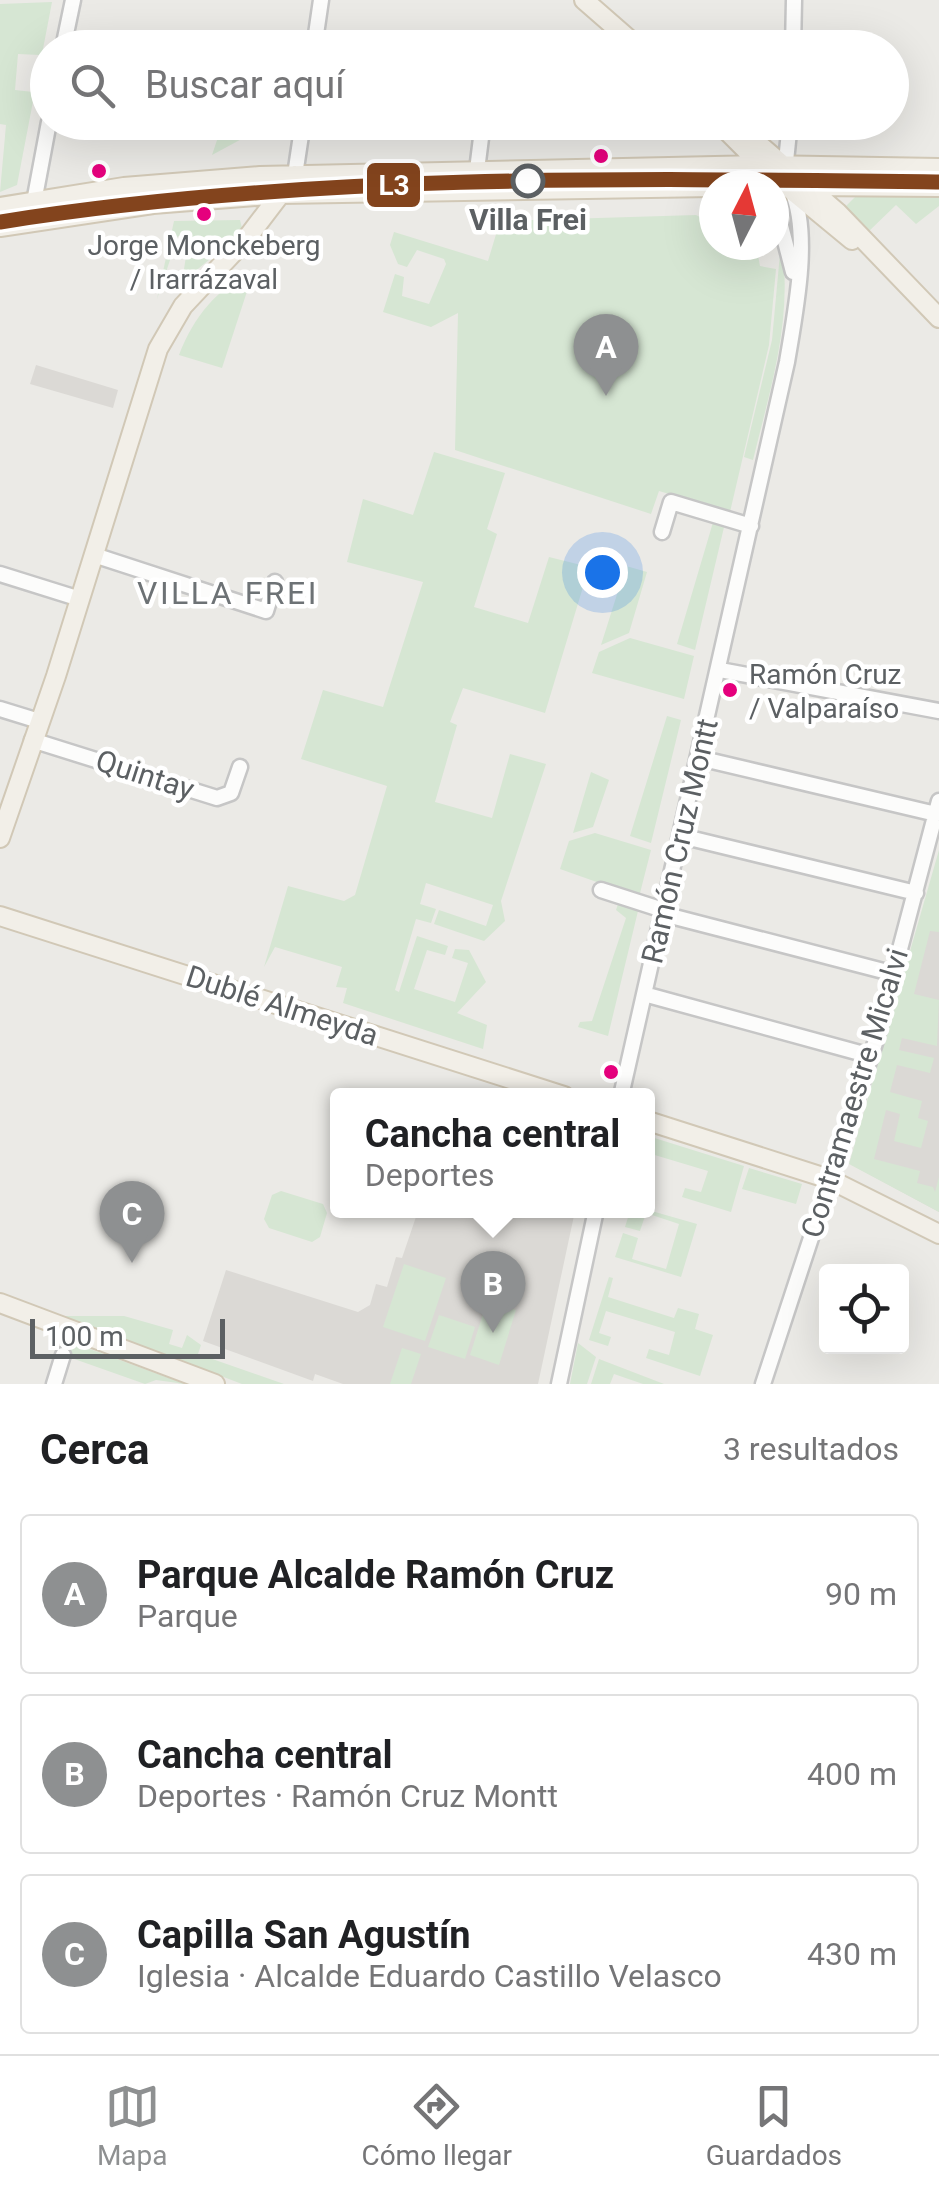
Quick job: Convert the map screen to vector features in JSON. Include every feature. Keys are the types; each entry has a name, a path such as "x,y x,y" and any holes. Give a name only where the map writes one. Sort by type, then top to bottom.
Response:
{"main road":[{"path":"584,0 618,30"},
{"path":"736,140 767,170"},
{"path":"754,140 784,165 784,170"},
{"path":"0,207 195,179 761,165 939,168"},
{"path":"0,838 162,339 190,298 247,238 295,175"},
{"path":"0,227 281,194 699,186"},
{"path":"789,186 939,188"},
{"path":"789,189 870,250 939,318"},
{"path":"226,198 242,210 247,238"},
{"name":"Dublé Almeyda","path":"0,916 539,1088"},
{"path":"655,1123 829,1179 939,1234"},
{"path":"0,1303 214,1384"}],"street":[{"path":"67,30 73,0"},
{"path":"317,30 321,0"},
{"path":"793,30 794,0"},
{"path":"34,202 46,140"},
{"path":"295,175 300,140"},
{"path":"477,170 481,140"},
{"path":"784,165 787,140"},
{"name":"Ramón Cruz Montt","path":"622,1088 720,670 788,351 800,226 789,197"},
{"name":"Ramón Cruz Montt","path":"789,248 795,293"},
{"path":"662,532 671,502 751,526"},
{"path":"94,555 266,611 276,582"},
{"path":"0,574 80,599"},
{"path":"720,670 939,711"},
{"path":"0,709 39,721"},
{"name":"Quintay","path":"32,740 216,798 231,793 240,767"},
{"path":"699,758 937,807"},
{"name":"Contramaestre Micalvi","path":"764,1384 895,974 937,807"},
{"path":"681,836 916,893"},
{"path":"601,890 663,912 895,974"},
{"path":"644,994 870,1056"},
{"path":"559,1384 594,1218"},
{"path":"54,1384 64,1355"}],"shaded area":[{"path":"36,365 118,390 113,408 30,384"},
{"path":"939,873 939,1212 852,1165"},
{"path":"416,1218 574,1218 538,1384 343,1384 315,1374 313,1381 203,1341 226,1270 358,1312 370,1305 376,1284 387,1287 396,1257 402,1258"}],"green space":[{"path":"52,2 47,30 30,30 30,55 18,54 15,90 30,92 30,117 17,185 0,192 6,125 0,124 0,4"},
{"path":"217,140 240,140 212,155"},
{"path":"857,195 939,197 939,206 916,224 896,205 867,233 843,209"},
{"path":"696,215 699,260 759,260 760,266 776,269 769,345 730,512 659,491 651,514 455,450 458,313 431,327 383,312 395,274 404,277 402,296 429,304 446,264 444,259 417,250 407,267 398,264 390,245 394,232 488,261 500,221"},
{"path":"240,220 243,232 182,282 189,237 178,236 157,299 174,221"},
{"path":"779,260 783,260 782,325 753,460 744,457 772,340"},
{"path":"254,270 222,368 179,355 208,305"},
{"path":"434,452 505,473 487,529 497,534 474,607 528,623 549,557 589,567 545,713 463,688 450,722 457,725 435,802 492,818 510,754 546,764 501,901 505,921 484,941 434,924 439,910 486,926 493,905 426,883 420,904 436,909 431,923 416,919 395,990 399,992 417,936 448,946 445,955 427,950 414,989 455,1002 468,963 452,958 455,949 469,950 486,982 457,1013 487,1025 483,1049 343,1003 347,988 336,987 342,967 275,947 264,967 288,886 344,901 355,895 387,786 301,759 323,690 383,707 423,582 347,562 363,499 413,515"},
{"path":"714,519 725,523 695,650 677,644"},
{"path":"626,566 647,572 629,633 601,645"},
{"path":"630,638 694,656 684,699 592,673 599,652"},
{"path":"667,716 681,720 651,843 630,836"},
{"path":"591,772 609,780 593,827 573,833"},
{"path":"595,833 651,850 639,897 560,869 569,841"},
{"path":"939,850 939,932 930,931 914,994 939,1000 937,1046 902,1038 899,1050 934,1058 930,1073 897,1065 890,1092 922,1101 918,1118 928,1121 921,1148 894,1141 900,1114 886,1110 874,1159 920,1171 917,1183 933,1187 935,1192 939,1177 939,1212 849,1164"},
{"path":"618,904 638,911 608,1036 578,1027 580,1022 592,1021 626,918 616,910"},
{"path":"655,1138 744,1166 731,1212 682,1197 685,1188 701,1192 708,1171 655,1155"},
{"path":"749,1168 802,1184 796,1204 742,1189"},
{"path":"281,1191 323,1204 327,1213 320,1237 312,1242 269,1228 264,1219 272,1195"},
{"path":"655,1212 697,1224 681,1277 615,1257 623,1233 638,1238 632,1259 666,1269 679,1224 655,1216"},
{"path":"628,1218 644,1218 640,1231 625,1227"},
{"path":"404,1264 446,1278 425,1341 383,1327"},
{"path":"609,1277 613,1278 608,1297 674,1318 678,1308 699,1314 695,1329 713,1335 700,1376 646,1358 649,1349 669,1355 675,1332 606,1311 599,1333 611,1337 608,1346 589,1340"},
{"path":"487,1301 516,1310 499,1365 470,1355"},
{"path":"439,1315 475,1327 465,1359 428,1347"},
{"path":"63,1316 124,1316 173,1330 169,1344 182,1348 187,1335 201,1345 198,1354 284,1384 242,1384"},
{"path":"68,1341 185,1384 156,1380 145,1384 63,1355"},
{"path":"578,1343 596,1357 587,1384 570,1384"},
{"path":"402,1348 421,1354 411,1384 390,1384"},
{"path":"599,1359 664,1384 643,1384 614,1374 610,1384 591,1384"}],"transit line":[{"name":"L3","path":"0,222 116,206 350,187 586,180 939,182"}],"place":[{"name":"Villa Frei","path":"528,181"},
{"name":"Jorge Monckeberg / Irarrázaval","path":"204,214"},
{"name":"Parque Alcalde Ramón Cruz","path":"606,396"},
{"name":"Ramón Cruz / Valparaíso","path":"730,690"},
{"name":"Capilla San Agustín","path":"132,1263"},
{"name":"Cancha central","path":"493,1333"}],"district":[{"name":"VILLA FREI","path":"228,593"}]}
